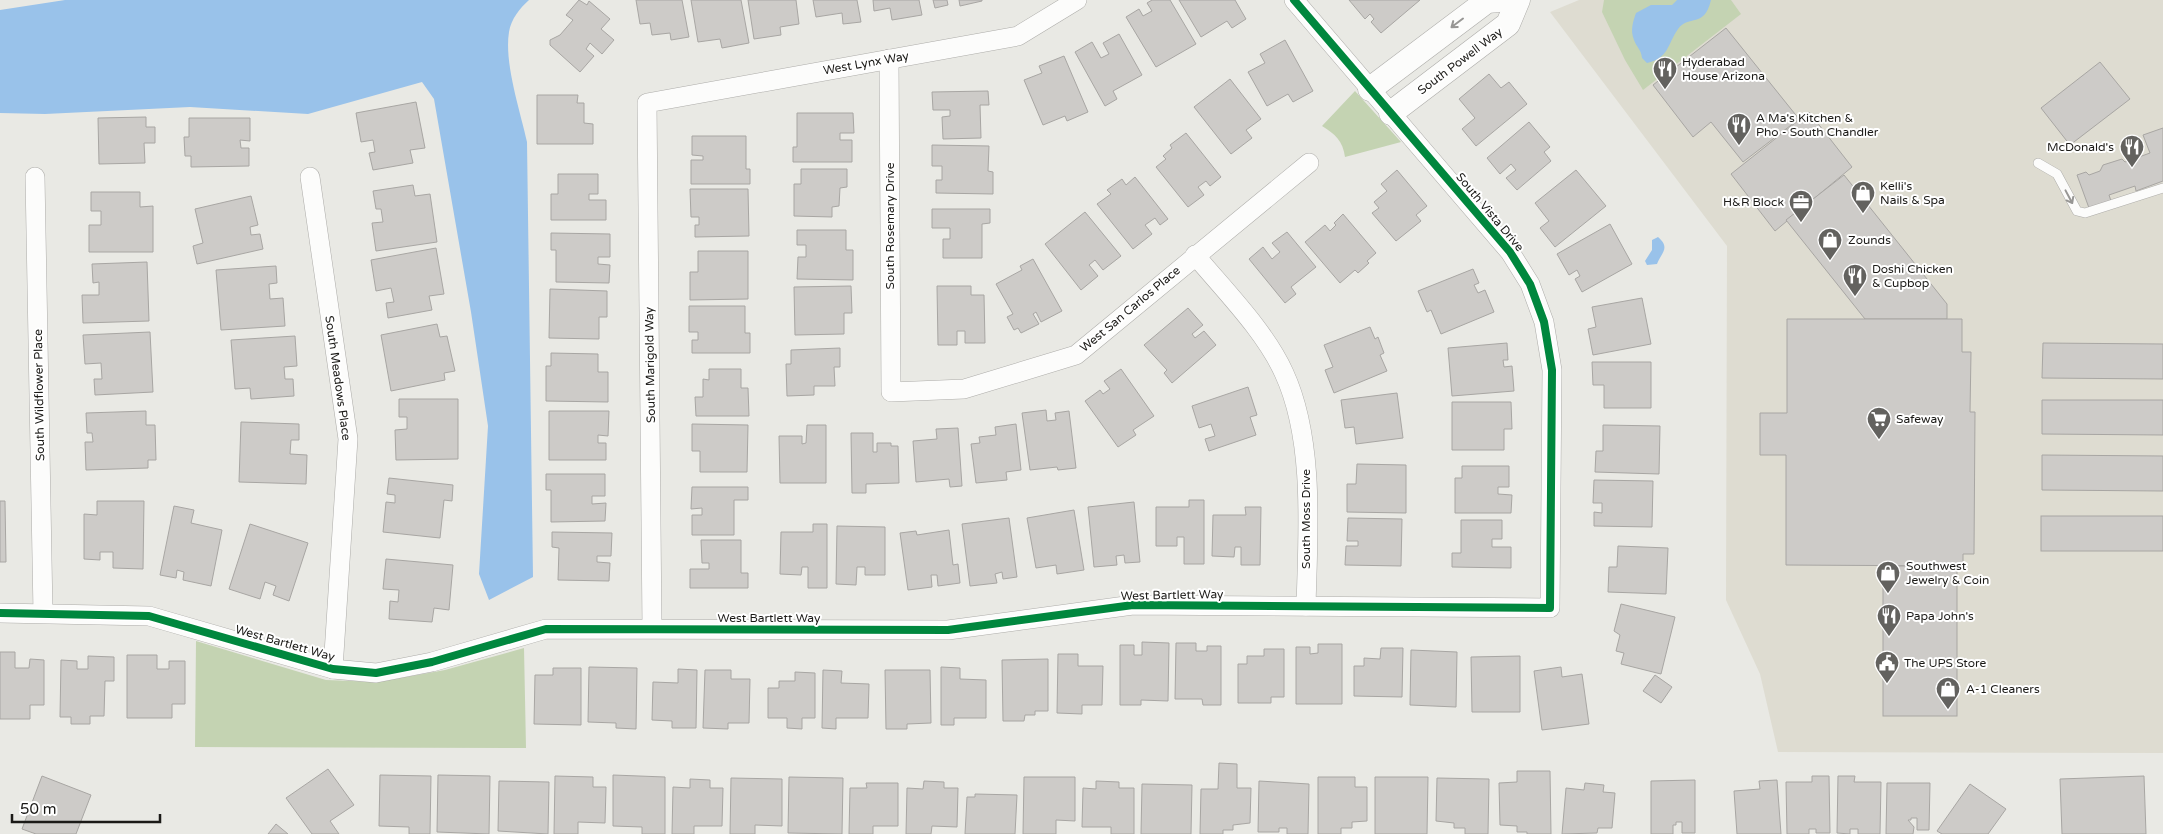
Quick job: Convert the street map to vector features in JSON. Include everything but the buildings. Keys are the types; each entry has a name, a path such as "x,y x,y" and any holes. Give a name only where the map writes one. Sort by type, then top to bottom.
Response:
{"street":[{"name":"West Lynx Way","path":"647,103 1018,36 1076,0"},
{"name":"South Vista Drive","path":"1294,0 1510,252 1530,284 1544,322 1552,370 1550,608"},
{"path":"1370,89 1487,1 1499,0"},
{"name":"South Powell Way","path":"1391,113 1508,24 1518,0"},
{"name":"South Rosemary Drive","path":"889,59 891,392"},
{"name":"South Marigold Way","path":"647,103 652,628"},
{"name":"West San Carlos Place","path":"891,392 964,389 1076,355 1309,163"},
{"name":"South Wildflower Place","path":"36,177 43,613"},
{"name":"South Meadows Place","path":"310,177 348,439 333,669"},
{"name":"South Moss Drive","path":"1195,255 1265,341 1283,371 1293,395 1308,477 1306,606"},
{"name":"West Bartlett Way","path":"0,613 149,616 333,669 376,673 432,662 546,629 948,630 1133,605 1550,608"}],"lane":[{"path":"2038,163 2057,174 2077,210 2085,213 2163,188"}],"shaded area":[{"path":"1579,0 2163,0 2163,753 1778,752 1760,674 1726,600 1727,246 1550,12"}],"green space":[{"path":"1604,0 1731,0 1741,14 1643,90 1625,60 1602,12"},
{"path":"1355,91 1401,142 1345,157 1338,138 1322,126"},
{"path":"196,641 326,680 378,682 445,670 524,648 526,748 195,747"}],"water":[{"path":"65,0 529,0 514,18 509,32 508,44 511,72 527,142 533,577 489,600 479,574 488,426 471,312 434,99 422,82 308,114 190,107 45,114 0,113 0,10"},
{"path":"1677,0 1711,0 1704,15 1682,25 1674,35 1664,54 1660,58 1647,63 1642,58 1632,33 1636,13 1651,5 1672,5"},
{"path":"1658,237 1664,244 1664,250 1657,264 1647,265 1645,261 1652,250 1652,240"}],"cycle path":[{"path":"0,613 149,616 333,669 376,673 432,662 546,629 948,630 1133,605 1550,608 1552,370 1544,322 1530,284 1510,252 1294,0"}],"place":[{"name":"Hyderabad House Arizona","path":"1665,90"},
{"name":"A Ma's Kitchen & Pho - South Chandler","path":"1739,146"},
{"name":"McDonald's","path":"2132,168"},
{"name":"Kelli's Nails & Spa","path":"1863,214"},
{"name":"H&R Block","path":"1801,223"},
{"name":"Zounds","path":"1830,261"},
{"name":"Doshi Chicken & Cupbop","path":"1855,297"},
{"name":"Safeway","path":"1879,440"},
{"name":"Southwest Jewelry & Coin","path":"1888,594"},
{"name":"Papa John's","path":"1889,637"},
{"name":"The UPS Store","path":"1887,684"},
{"name":"A-1 Cleaners","path":"1948,710"}]}
